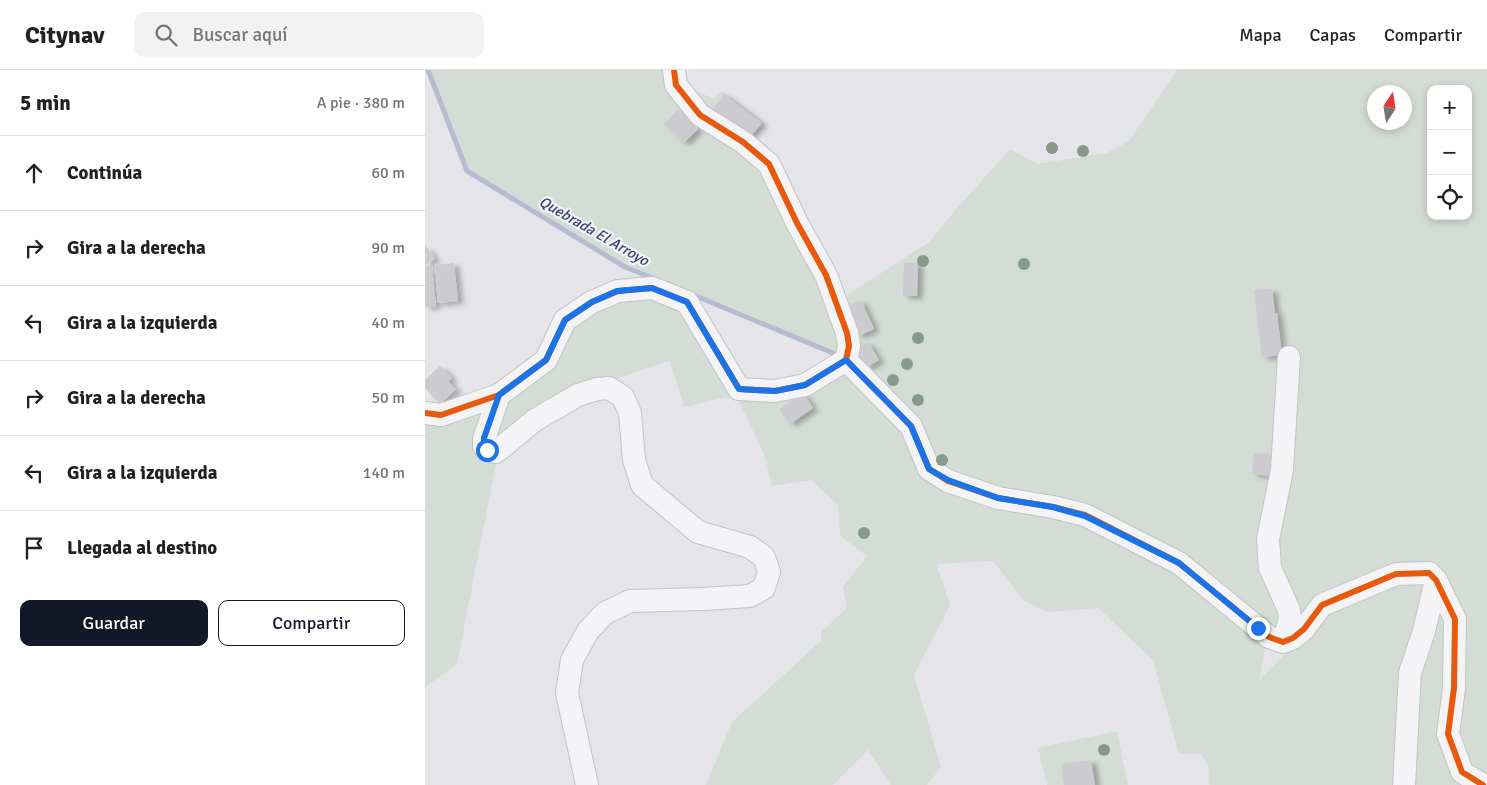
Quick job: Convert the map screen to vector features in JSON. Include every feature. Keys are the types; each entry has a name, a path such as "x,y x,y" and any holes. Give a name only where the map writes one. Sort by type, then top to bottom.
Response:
{"street":[{"path":"425,413 441,415 499,395 546,360 565,320 592,302 617,291 652,288 687,302 739,389 775,391 805,385 846,360 849,346 847,333 825,275 797,223 769,164 743,142 700,115 676,85 675,70"},
{"path":"686,97 691,94 711,101"},
{"path":"1283,642 1290,619 1289,610 1270,568 1268,538 1282,470 1289,357"},
{"path":"846,360 911,426 929,469 948,480 998,498 1053,507 1085,516 1179,563 1269,637 1283,642 1293,638 1304,629 1322,606 1374,582 1396,574 1429,573 1436,580 1455,619 1453,688 1449,734 1462,772 1483,785"},
{"path":"499,395 484,438 484,446 487,450 496,452 535,420 578,395 597,389 609,388 623,397 630,413 634,460 642,486 698,532 750,547 764,557 769,572 764,588 750,596 631,601 605,613 588,631 572,660 567,692 587,785"},
{"path":"1404,785 1410,673 1424,631 1436,580"}],"shaded area":[{"path":"428,70 667,70 764,167 841,333 841,356 625,267 467,171"},
{"path":"1177,70 1487,70 1487,780 1467,769 1455,733 1460,681 1462,618 1441,577 1432,567 1395,567 1318,601 1293,630 1296,609 1277,567 1274,540 1288,470 1294,371 1282,371 1275,468 1262,537 1264,569 1283,610 1278,634 1184,559 1086,510 1055,501 999,491 951,475 935,465 916,422 853,358 853,334 841,299 929,242 1010,149 1037,164 1107,153 1129,141"},
{"path":"689,90 714,98 723,91 766,124 752,141 705,111"},
{"path":"650,295 682,307 736,395 684,407 670,361 609,382 494,445 505,399 569,325 594,308"},
{"path":"845,369 906,430 924,474 1082,521 1175,569 1266,643 1259,680 1326,611 1376,589 1426,580 1397,785 1210,785 1208,766 1201,754 1179,754 1153,660 1098,608 1048,612 1024,601 993,561 936,564 950,605 914,675 941,767 927,785 891,785 868,750 833,785 706,785 732,722 821,641 821,632 847,608 843,587 867,556 840,536 838,505 811,480 772,486 765,456 736,395"},
{"path":"489,406 497,459 457,664 425,687 425,420"},
{"path":"1438,599 1449,620 1447,686 1471,785 1410,785 1417,673"},
{"path":"1117,731 1128,785 1047,785 1038,748"}],"building":[{"path":"724,94 762,123 749,138 712,110"},
{"path":"678,109 698,129 684,143 664,124"},
{"path":"425,245 435,258 425,266"},
{"path":"454,263 458,301 438,303 434,265"},
{"path":"904,263 918,263 917,296 903,296"},
{"path":"425,266 432,266 436,306 425,307"},
{"path":"1272,289 1282,355 1262,357 1254,290"},
{"path":"861,300 874,329 858,336 846,306"},
{"path":"868,342 879,360 866,368 855,349"},
{"path":"440,366 452,378 448,381 456,389 440,404 425,388 425,380"},
{"path":"803,393 813,408 790,424 779,409"},
{"path":"1254,453 1274,455 1272,476 1252,474"},
{"path":"1091,760 1095,785 1064,785 1061,764"}],"waterway":[{"name":"Quebrada El Arroyo","path":"428,70 467,171 625,267 655,279"},
{"name":"Quebrada El Arroyo","path":"691,294 840,356"}],"cycle path":[{"path":"425,413 441,415 499,395 546,360 565,320 592,302 618,291 652,288 687,302 739,389 775,391 805,385 846,360 849,346 847,333 826,275 797,223 769,164 743,142 700,115 676,85 674,70"},
{"path":"846,360 911,426 929,469 948,481 998,498 1053,507 1085,515 1179,563 1269,637 1283,642 1293,638 1304,629 1322,605 1396,574 1429,573 1436,580 1455,619 1454,688 1448,734 1462,772 1483,785"}],"route":[{"path":"487,450 484,446 484,438 499,395 546,360 565,320 592,302 617,291 652,288 687,302 739,389 775,391 805,385 846,360 911,426 929,469 948,480 998,498 1053,507 1085,516 1179,563 1258,628"}]}
